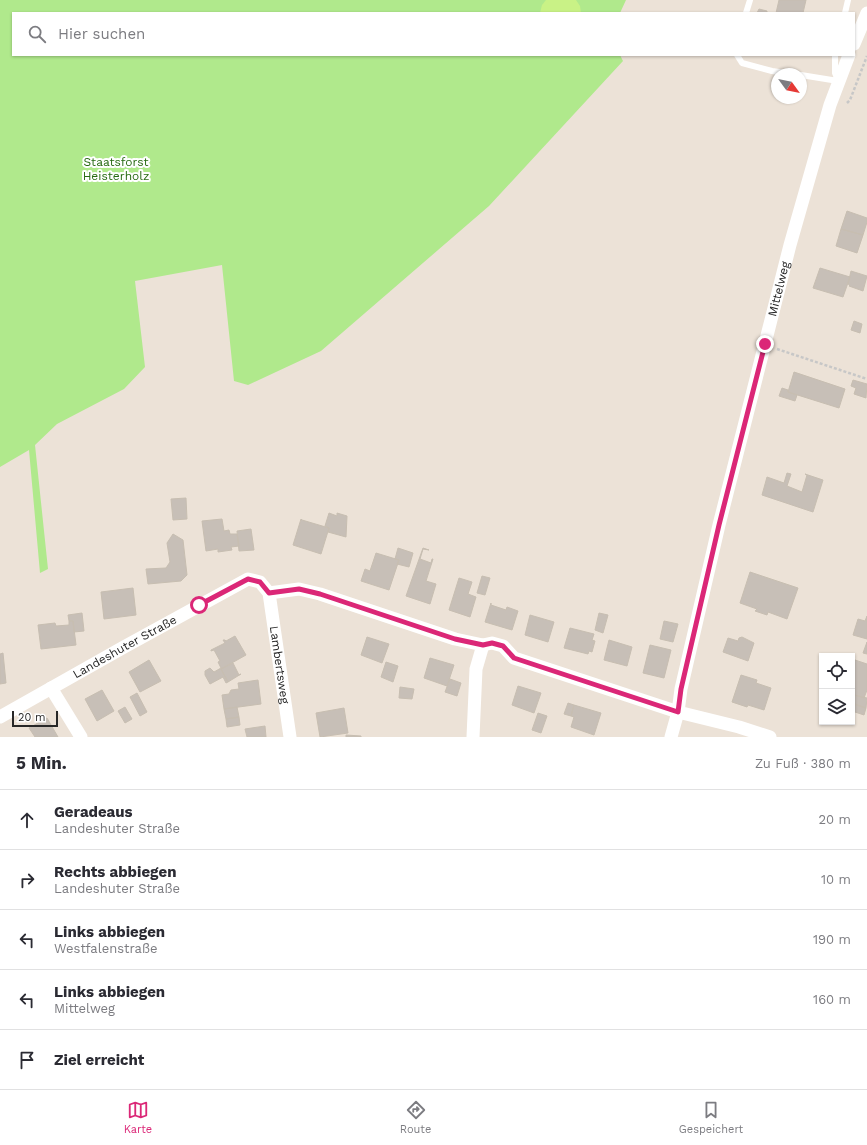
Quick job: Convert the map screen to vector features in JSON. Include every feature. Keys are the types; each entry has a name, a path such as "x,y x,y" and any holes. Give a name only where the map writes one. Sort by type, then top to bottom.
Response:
{"street":[{"path":"855,42 867,13"},
{"name":"Mittelweg","path":"671,737 678,712 682,682 719,525 792,237 830,104 849,56"},
{"name":"Landeshuter Straße","path":"0,717 248,579 260,582 269,593"},
{"path":"269,593 299,589 320,594 455,639 483,645 492,643 503,646 514,658 678,712 739,727 770,737"},
{"name":"Lambertsweg","path":"269,593 290,737"},
{"path":"473,737 476,669 483,645"},
{"path":"51,688 81,737"}],"lane":[{"path":"746,12 750,0"},
{"path":"845,12 848,0"},
{"path":"738,56 742,63 771,71"},
{"path":"835,56 834,73 838,81"},
{"path":"807,76 838,81"}],"path":[{"path":"765,344 867,379"}],"green space":[{"name":"Staatsforst Heisterholz","path":"0,0 626,0 620,12 12,12 12,56 620,56 623,61 489,206 321,351 248,385 234,381 222,265 135,281 145,367 124,389 57,424 35,445 48,569 40,573 29,450 0,467"},
{"path":"546,0 576,0 580,6 581,12 540,12 542,5"}],"building":[{"path":"779,0 806,0 803,12 776,12"},
{"path":"759,9 767,11 767,12 758,12"},
{"path":"847,211 867,218 863,235 841,229"},
{"path":"841,229 863,235 857,253 836,246"},
{"path":"820,268 850,277 843,297 813,288"},
{"path":"851,271 867,276 863,291 849,286 850,285 848,284"},
{"path":"854,321 862,324 860,333 851,330"},
{"path":"794,372 845,389 839,408 788,392"},
{"path":"853,380 867,384 866,398 854,394 856,388 851,386"},
{"path":"782,388 797,395 795,401 779,396"},
{"path":"787,473 791,474 787,486 802,492 807,475 805,474 823,480 813,512 762,495 767,477 784,483"},
{"path":"186,498 187,519 173,520 171,499"},
{"path":"329,513 337,516 337,513 347,516 346,537 328,532 329,528 325,526"},
{"path":"222,519 224,531 229,530 230,534 237,534 239,546 231,547 232,550 218,552 218,549 206,551 202,521"},
{"path":"301,519 329,528 321,554 293,545"},
{"path":"251,529 254,550 239,551 237,531"},
{"path":"173,534 183,540 187,575 181,581 148,584 146,569 166,568 170,562 167,543"},
{"path":"398,548 413,553 409,567 397,564 399,560 395,559"},
{"path":"423,548 429,550 423,549 420,559 431,563 433,559 426,581 436,584 430,604 406,596"},
{"path":"376,553 399,560 389,590 361,581 365,569 370,571"},
{"path":"750,572 798,588 787,619 768,612 767,615 755,611 757,609 740,603"},
{"path":"482,576 490,578 485,595 477,593"},
{"path":"459,578 472,582 468,594 476,597 470,617 449,610"},
{"path":"133,588 136,615 104,619 101,592"},
{"path":"491,603 491,605 506,610 507,607 518,611 512,630 485,622"},
{"path":"82,613 84,631 74,632 73,621 69,621 68,615"},
{"path":"599,613 608,615 603,633 595,630"},
{"path":"530,615 554,622 548,642 525,635"},
{"path":"867,616 867,639 853,635 858,619 865,621"},
{"path":"69,621 73,621 76,645 41,649 38,625 55,623 56,626 69,625"},
{"path":"664,621 678,624 673,642 660,639"},
{"path":"570,628 594,634 592,640 595,641 592,652 589,651 588,654 564,648"},
{"path":"235,636 246,655 221,669 228,682 226,683 223,677 210,684 205,675 205,671 210,668 214,672 221,668 218,662 220,661 214,650 211,650 225,643 223,640 226,641"},
{"path":"367,637 389,644 382,663 361,655"},
{"path":"742,637 754,643 748,661 723,652 728,638 738,641 739,638"},
{"path":"609,640 632,647 627,666 604,660"},
{"path":"867,642 867,654 863,653"},
{"path":"650,645 671,650 664,678 643,673"},
{"path":"3,653 6,683 0,684 0,654"},
{"path":"430,658 454,665 447,686 424,678"},
{"path":"149,660 161,681 140,692 129,672"},
{"path":"855,660 867,664 867,690 864,698 855,695"},
{"path":"386,662 398,666 393,682 381,677"},
{"path":"233,663 239,675 241,674 228,682 221,669"},
{"path":"741,675 757,680 756,683 771,688 764,710 748,705 747,707 732,702"},
{"path":"450,679 461,683 457,696 445,692"},
{"path":"258,680 261,704 224,709 222,695 229,694 231,690 239,689 238,683"},
{"path":"518,686 541,693 534,713 512,705"},
{"path":"400,687 414,689 412,699 399,698"},
{"path":"102,690 114,711 97,721 85,699"},
{"path":"137,693 147,712 140,716 130,697"},
{"path":"855,695 867,698 866,708 855,704"},
{"path":"568,703 574,705 571,716 564,714"},
{"path":"574,705 601,713 594,735 571,727 574,717 571,716"},
{"path":"855,705 866,708 864,715 855,712"},
{"path":"125,707 132,719 125,723 118,711"},
{"path":"237,707 239,717 226,719 224,709"},
{"path":"344,708 348,733 320,737 316,713"},
{"path":"538,713 547,716 541,733 532,730"},
{"path":"239,717 240,725 227,727 226,719"},
{"path":"47,718 58,737 35,737 29,728"},
{"path":"265,726 266,737 247,737 245,729"},
{"path":"346,735 361,736 361,737 346,737"}],"route":[{"path":"199,605 248,579 260,582 269,593 299,589 320,594 455,639 483,645 492,643 503,646 514,658 678,712 681,689 719,525 765,344"}]}
